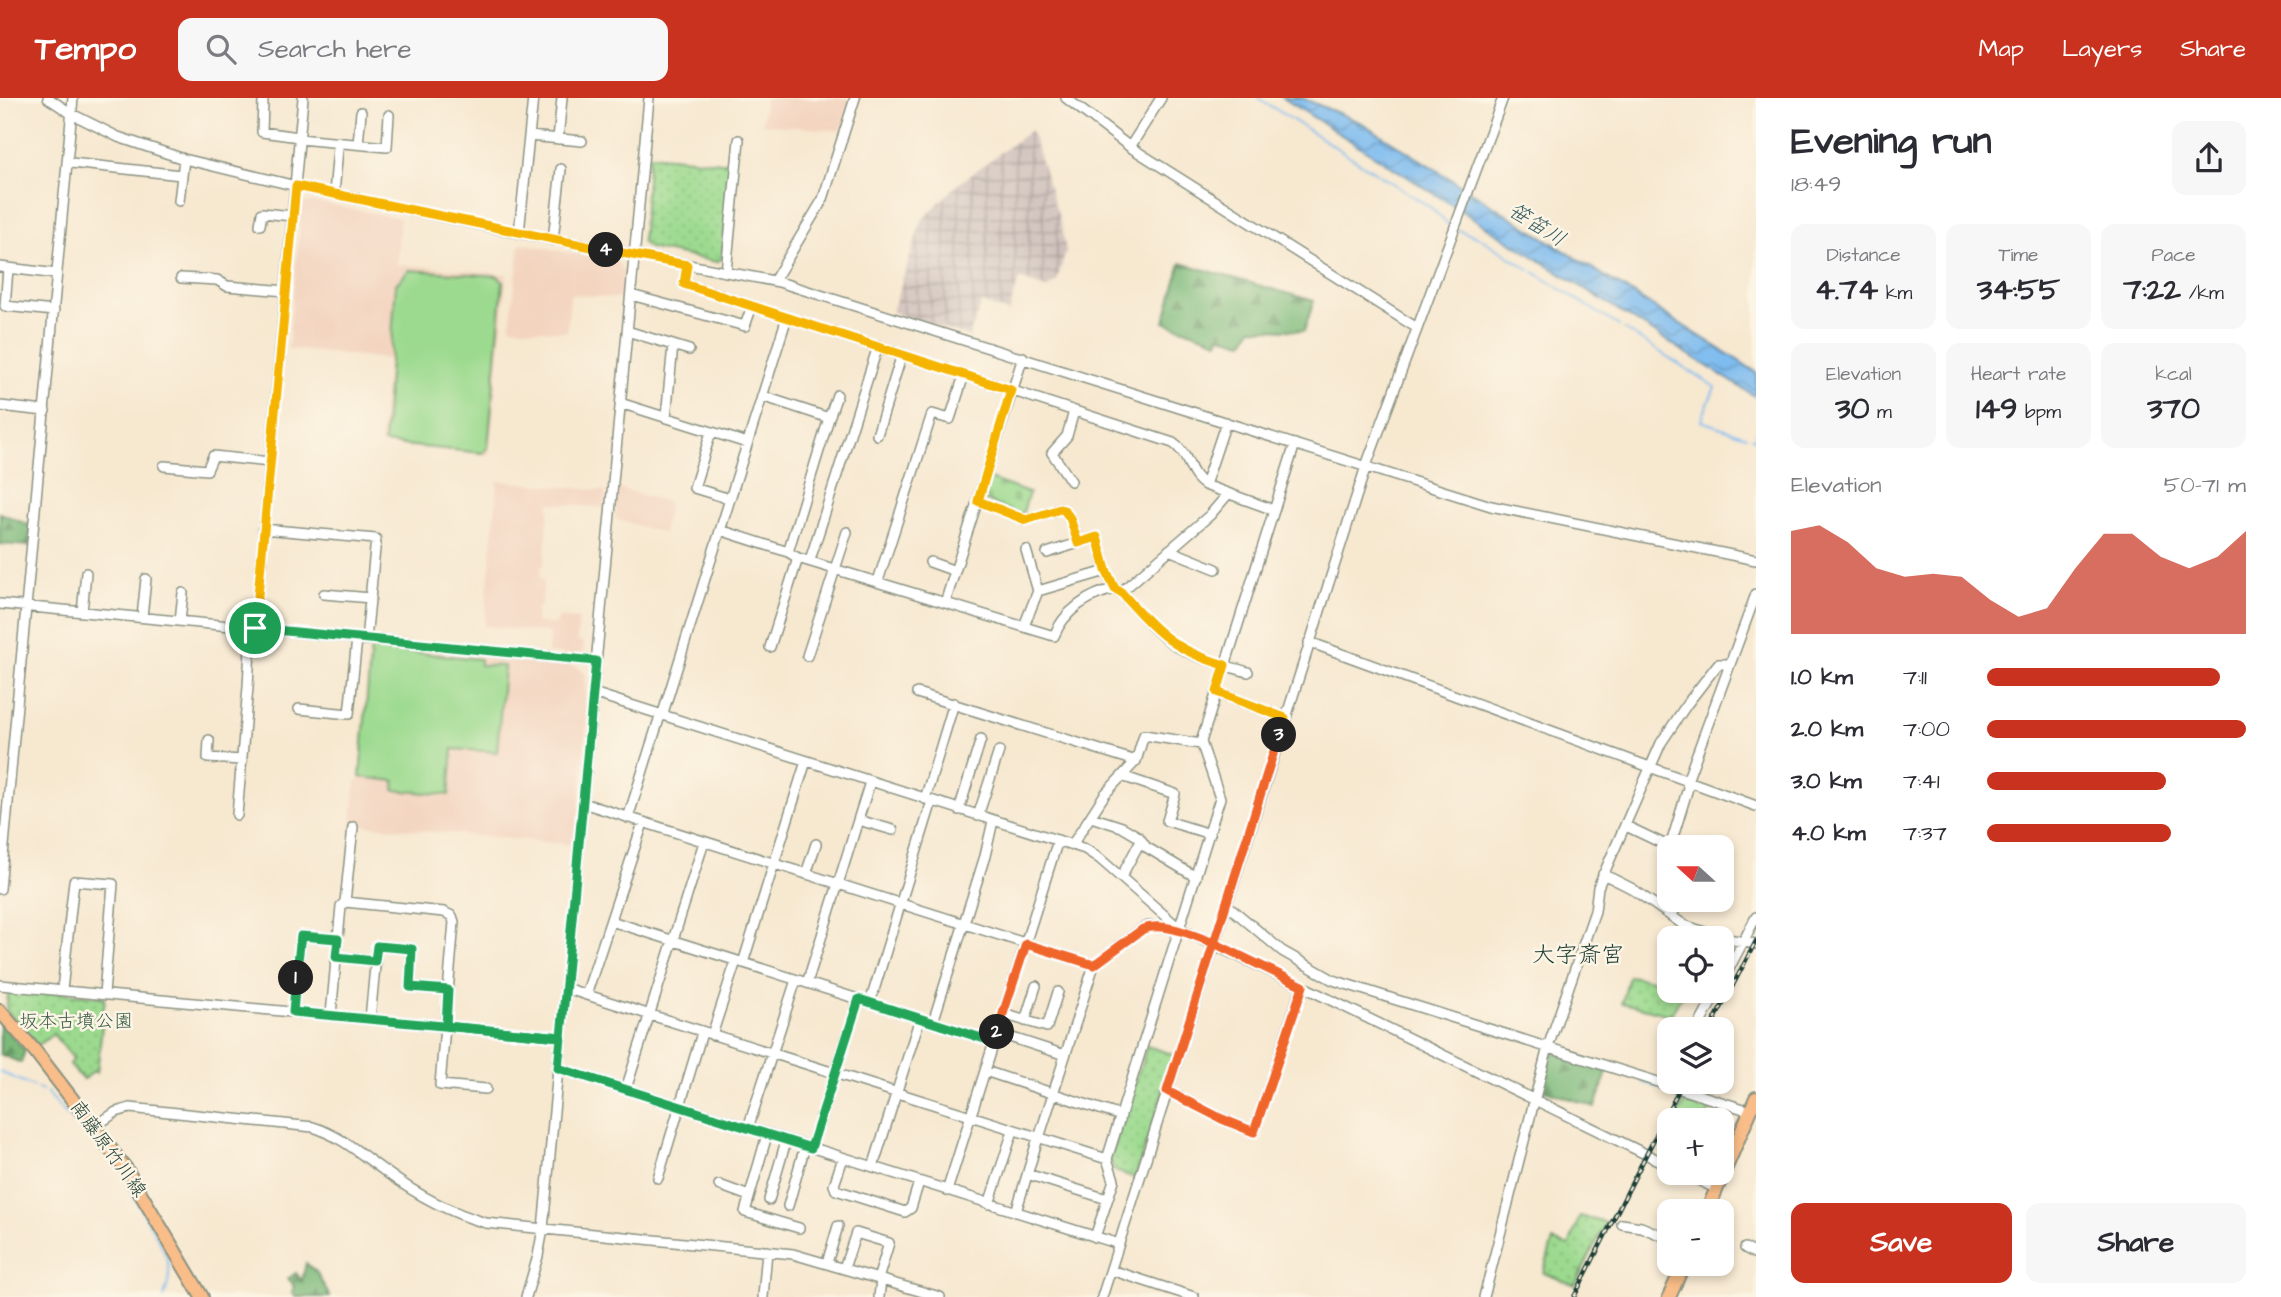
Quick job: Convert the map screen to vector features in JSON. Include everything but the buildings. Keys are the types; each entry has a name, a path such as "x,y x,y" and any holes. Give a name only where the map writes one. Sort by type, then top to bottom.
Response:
{"main road":[{"name":"南藤原竹川線","path":"0,1012 35,1051 126,1169 202,1297"},
{"path":"1712,1199 1756,1098"},
{"path":"1669,1297 1679,1276"}],"street":[{"path":"48,98 72,114 118,137 184,159 296,186 519,233 774,281 1507,510 1756,560"},
{"path":"0,889 73,98"},
{"path":"237,815 303,98"},
{"path":"519,233 533,98"},
{"path":"558,139 562,98"},
{"path":"528,1294 543,1229 649,98"},
{"path":"774,281 823,199 855,98"},
{"path":"1066,98 1130,147 1417,328"},
{"path":"1130,147 1161,98"},
{"path":"1102,1297 1366,466 1503,98"},
{"path":"263,102 262,132 299,138 387,147 390,115"},
{"path":"358,144 361,112"},
{"path":"529,136 582,141"},
{"path":"726,272 739,140"},
{"path":"334,194 338,148"},
{"path":"179,201 184,159"},
{"path":"71,163 181,175"},
{"path":"553,240 561,169"},
{"path":"260,225 262,213 293,216"},
{"path":"687,265 684,284 1173,443 1181,449 1194,477 1205,485 1274,510"},
{"path":"54,311 5,306 4,268 57,274"},
{"path":"181,278 217,280 227,286 286,291"},
{"path":"631,295 745,326 752,306"},
{"path":"628,818 787,317"},
{"path":"627,331 689,350"},
{"path":"666,418 673,345"},
{"path":"810,560 878,346"},
{"path":"877,435 902,354"},
{"path":"945,603 1023,357"},
{"path":"878,581 932,414 950,419 964,374"},
{"path":"788,552 837,395"},
{"path":"762,397 830,418"},
{"path":"620,404 747,443"},
{"path":"0,406 45,411"},
{"path":"1070,481 1052,453 1067,436 1074,411"},
{"path":"1205,485 1226,422"},
{"path":"711,432 694,488 730,499"},
{"path":"1095,1237 1114,1180 1107,1159 1220,798 1201,744 1294,444"},
{"path":"164,466 207,470 213,456 270,462"},
{"path":"720,530 788,552 798,558 1054,636 1060,621 1095,593 1118,590 1169,551 1210,515 1228,494"},
{"path":"978,501 1026,520 1064,510 1070,518 1078,543"},
{"path":"263,529 376,540 370,598 349,714 299,709"},
{"path":"807,656 846,532"},
{"path":"1047,553 1097,537 1106,570 1118,590 1152,626 1183,650 1248,672"},
{"path":"1024,626 1038,591 1026,551"},
{"path":"1169,551 1216,569"},
{"path":"770,647 798,558"},
{"path":"930,562 955,571"},
{"path":"1038,591 1106,570"},
{"path":"82,611 86,573"},
{"path":"142,617 146,579"},
{"path":"180,621 183,593"},
{"path":"324,594 370,598"},
{"path":"1674,835 1688,788 1686,781 1756,594"},
{"path":"0,604 596,661"},
{"path":"1309,642 1756,806"},
{"path":"1483,1297 1533,1099 1576,961 1595,911 1598,887 1603,874 1661,743 1718,664 1730,664"},
{"path":"1217,692 1285,718"},
{"path":"593,693 1091,852 1180,929"},
{"path":"917,693 1136,761"},
{"path":"870,1003 900,904 954,704"},
{"path":"1072,845 1105,794 1136,761 1144,735 1201,744"},
{"path":"209,740 208,758 242,760"},
{"path":"959,810 981,740"},
{"path":"978,816 999,751"},
{"path":"658,1178 707,1034 739,962 806,761"},
{"path":"1122,776 1175,794 1167,821 1210,834"},
{"path":"807,983 870,782"},
{"path":"583,803 1094,965"},
{"path":"1091,817 1122,827 1146,847 1196,877"},
{"path":"858,820 893,830"},
{"path":"933,1022 993,821"},
{"path":"586,995 643,823"},
{"path":"1626,826 1657,841"},
{"path":"331,1015 341,906 345,902 353,827"},
{"path":"947,1191 1058,841"},
{"path":"1121,877 1141,841"},
{"path":"626,1090 704,842"},
{"path":"806,874 816,844"},
{"path":"1603,874 1631,888 1687,926"},
{"path":"62,990 74,881 113,884 104,995"},
{"path":"345,902 444,912 452,916 453,951 440,1085 486,1089"},
{"path":"1226,904 1282,951 1329,978 1657,1080"},
{"path":"1671,916 1674,912"},
{"path":"1734,960 1756,917"},
{"path":"611,921 933,1022 1065,1055"},
{"path":"1016,1213 1094,965 1149,926 1180,929 1214,943 1657,1160"},
{"path":"293,1012 301,936 338,939"},
{"path":"1734,940 1756,944"},
{"path":"370,1019 377,946 412,949 410,987 448,990"},
{"path":"336,957 375,961"},
{"path":"748,1128 796,980"},
{"path":"0,985 561,1037"},
{"path":"1025,1021 1036,986"},
{"path":"1167,1091 1254,1132 1303,986"},
{"path":"565,988 1107,1159"},
{"path":"1003,1014 1047,1027 1058,992"},
{"path":"788,1206 859,999"},
{"path":"873,1167 920,1018"},
{"path":"558,1068 1119,1244"},
{"path":"985,1071 1121,1116"},
{"path":"1700,1094 1750,1111"},
{"path":"94,1127 116,1112 130,1108 313,1127 338,1138 417,1194 450,1212 486,1223 793,1254 940,1297"},
{"path":"989,1204 1013,1131"},
{"path":"767,1135 745,1212 799,1228"},
{"path":"769,1200 786,1141"},
{"path":"842,1158 834,1185 836,1190 905,1212 911,1208 919,1182"},
{"path":"1027,1174 1107,1199"},
{"path":"719,1185 749,1196"},
{"path":"1709,1185 1717,1189"},
{"path":"1622,1224 1641,1227 1657,1234"},
{"path":"827,1263 838,1226"},
{"path":"844,1268 856,1233 889,1243 880,1279 879,1297"},
{"path":"1745,1248 1756,1254"},
{"path":"763,1297 767,1251"},
{"path":"1111,1270 1194,1297"}],"shaded area":[{"path":"765,98 851,98 841,131 762,124"},
{"path":"1031,130 1061,224 1066,251 1056,283 1046,288 1019,279 1009,312 981,303 969,337 892,312 922,220 958,184"},
{"path":"314,202 400,218 397,264 507,274 489,455 380,444 388,359 288,349 302,203"},
{"path":"520,243 617,262 623,271 627,272 624,299 571,294 573,265 567,332 510,327"},
{"path":"498,481 606,491 604,508 550,503 540,579 544,580 541,607 537,607 536,622 556,625 558,617 579,619 577,641 584,642 583,656 548,653 549,633 484,626"},
{"path":"617,488 669,502 663,533 615,519"},
{"path":"369,647 574,666 583,671 586,675 585,703 588,705 576,845 351,824 356,781 359,781"}],"green space":[{"path":"649,155 731,163 722,258 717,262 649,248 642,242"},
{"path":"1181,263 1314,301 1304,331 1252,328 1244,342 1221,336 1218,341 1164,322"},
{"path":"409,270 498,276 503,281 488,448 483,453 384,443 396,284"},
{"path":"987,478 1029,493 1022,515 981,499"},
{"path":"0,513 31,526 30,546 0,544"},
{"path":"371,648 480,659 480,665 504,666 497,752 453,749 449,795 394,790 395,781 360,777"},
{"path":"1629,976 1657,981 1657,1003 1678,1003 1671,1015 1622,1003"},
{"name":"坂本古墳公園","path":"9,988 105,997 97,1073 94,1071 83,1080 69,1064 74,1059 53,1034 38,1046 6,1010"},
{"path":"0,1023 25,1050 21,1063 0,1054"},
{"path":"1147,1046 1175,1055 1135,1178 1115,1171 1110,1160"},
{"path":"1549,1051 1608,1070 1595,1107 1541,1089"},
{"path":"1687,1096 1726,1107 1726,1108 1682,1108"},
{"path":"1580,1216 1606,1223 1575,1285 1543,1273 1553,1241 1569,1246"},
{"path":"306,1263 317,1273 330,1297 296,1297 292,1292 294,1286 288,1279 296,1273 302,1281"}],"water":[{"path":"1283,98 1302,98 1362,123 1733,357 1756,372 1756,397"}],"waterway":[{"path":"1258,98 1430,207 1449,225"},
{"path":"1458,230 1480,238 1530,270"},
{"path":"1534,272 1619,326"},
{"path":"1624,329 1715,387 1701,421 1746,436"},
{"path":"1752,438 1755,439 1756,434"},
{"path":"0,1072 33,1086"},
{"path":"1642,1082 1657,1087"},
{"path":"37,1088 42,1090"},
{"path":"47,1092 102,1148"},
{"path":"127,1183 158,1238 167,1260 169,1276 164,1297"}],"railway":[{"path":"1716,1017 1756,941"},
{"path":"1574,1297 1677,1094"}],"district":[{"name":"大字斎宮","path":"1578,955"}],"route":[{"path":"255,628 296,186 687,265 684,284 1011,390 978,501 1026,520 1064,510 1070,518 1078,543 1097,537 1106,570 1115,589 1121,592 1152,626 1183,650 1225,665 1217,692 1285,718 1214,943 1303,986 1254,1132 1167,1091 1214,943 1180,929 1156,926 1143,929 1094,965 1026,944 994,1042 859,999 811,1148 558,1068 561,1037 446,1026 448,990 410,987 412,949 377,946 375,961 336,957 338,939 301,936 293,1012 561,1037 596,661 255,628"}],"water label":[{"name":"笹笛川","path":"1537,225"}]}
